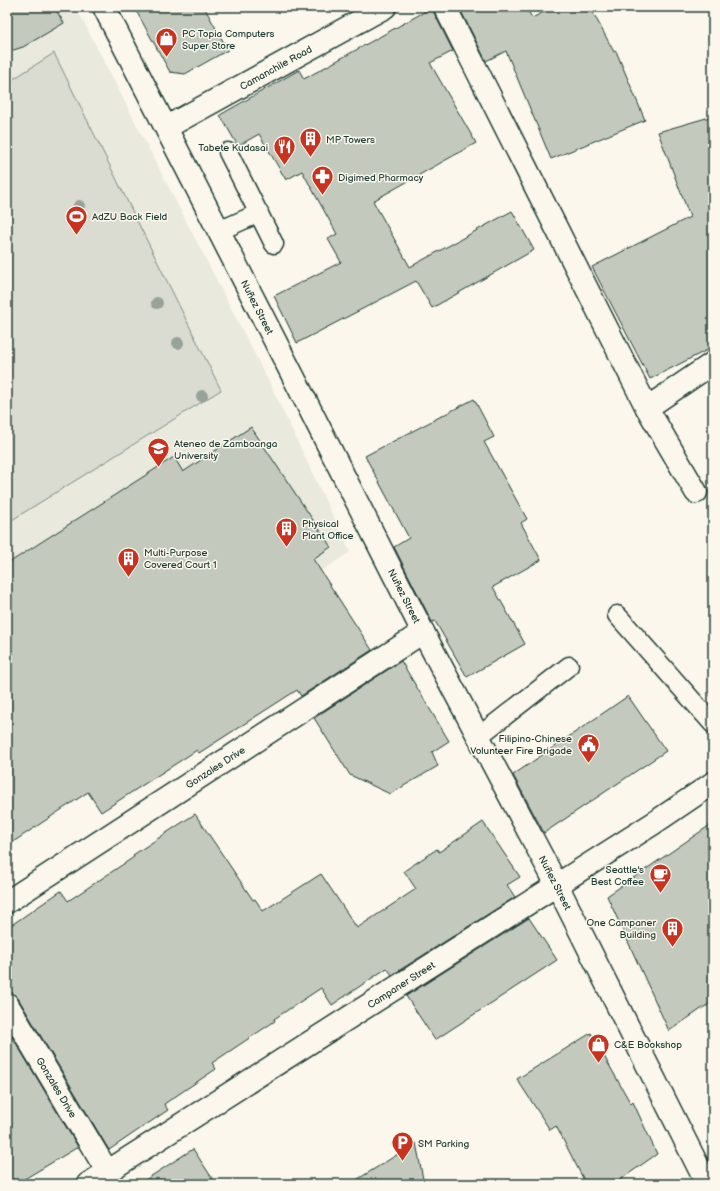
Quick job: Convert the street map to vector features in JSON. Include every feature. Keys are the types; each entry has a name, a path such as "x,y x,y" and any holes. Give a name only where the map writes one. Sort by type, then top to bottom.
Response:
{"street":[{"name":"Nuñez Street","path":"104,7 423,632 557,885 707,1184"},
{"name":"Camanchile Road","path":"167,128 385,7"},
{"path":"445,7 647,408 696,492"},
{"path":"647,408 713,362"},
{"name":"Gonzales Drive","path":"7,902 423,632"},
{"name":"Campaner Street","path":"88,1184 654,823 713,783"},
{"name":"Gonzales Drive","path":"7,1004 107,1171"}],"lane":[{"path":"228,152 274,244"},
{"path":"219,231 259,213"},
{"path":"617,615 713,724"},
{"path":"479,736 569,666"}],"shaded area":[{"name":"Ateneo de Zamboanga University","path":"7,7 76,7 271,386 350,552 7,780"},
{"name":"AdZU Back Field","path":"54,53 221,390 7,523 7,83"}],"building":[{"path":"7,7 54,7 64,23 23,47 7,52"},
{"path":"134,7 204,7 228,50 185,74 170,72"},
{"path":"433,7 434,13 453,51 430,63 476,143 373,201 410,267 512,211 534,250 432,308 416,281 297,343 274,296 341,262 328,239 337,234 302,171 286,180 259,134 238,146 220,115 299,70 304,79"},
{"path":"459,7 526,7 532,18 554,7 590,7 614,52 616,51 645,120 551,159 506,51 486,61"},
{"path":"713,116 713,347 650,379 592,267 690,217 658,132"},
{"path":"474,399 494,437 484,442 527,519 521,523 541,560 493,587 525,644 467,677 435,621 432,622 394,547 409,538 365,456"},
{"path":"251,427 331,547 313,559 372,650 301,696 297,690 199,753 197,750 101,812 88,792 7,846 7,564 174,457 183,472"},
{"path":"401,661 449,741 432,752 438,766 390,794 350,775 314,718"},
{"name":"Filipino-Chinese Volunteer Fire Brigade","path":"628,696 666,751 544,833 513,775"},
{"path":"195,814 253,900 255,899 263,911 321,874 357,928 416,889 404,871 437,849 439,852 483,822 520,877 507,885 515,897 392,975 387,968 332,1005 321,988 274,1019 275,1021 212,1063 216,1069 164,1104 168,1110 109,1150 18,998 13,993 7,992 7,928 61,891 68,901 134,857 133,855"},
{"name":"One Campaner Building","path":"713,823 713,1001 669,1031 607,896"},
{"path":"529,918 557,960 435,1040 406,996"},
{"path":"7,1028 78,1147 16,1184 7,1184"},
{"path":"591,1033 631,1104 633,1102 657,1154 614,1184 586,1184 556,1126 550,1130 517,1079"},
{"name":"SM Parking","path":"416,1143 424,1184 350,1184"},
{"path":"193,1149 216,1184 139,1184"}],"place":[{"name":"PC Topia Computers Super Store","path":"167,58"},
{"name":"MP Towers","path":"311,158"},
{"name":"Tabete Kudasai","path":"284,166"},
{"name":"Digimed Pharmacy","path":"323,196"},
{"name":"AdZU Back Field","path":"76,236"},
{"name":"Ateneo de Zamboanga University","path":"159,468"},
{"name":"Physical Plant Office","path":"286,548"},
{"name":"Multi-Purpose Covered Court 1","path":"129,578"},
{"name":"Filipino-Chinese Volunteer Fire Brigade","path":"588,764"},
{"name":"Seattle's Best Coffee","path":"660,894"},
{"name":"One Campaner Building","path":"672,948"},
{"name":"C&E Bookshop","path":"598,1064"},
{"name":"SM Parking","path":"402,1162"}]}
